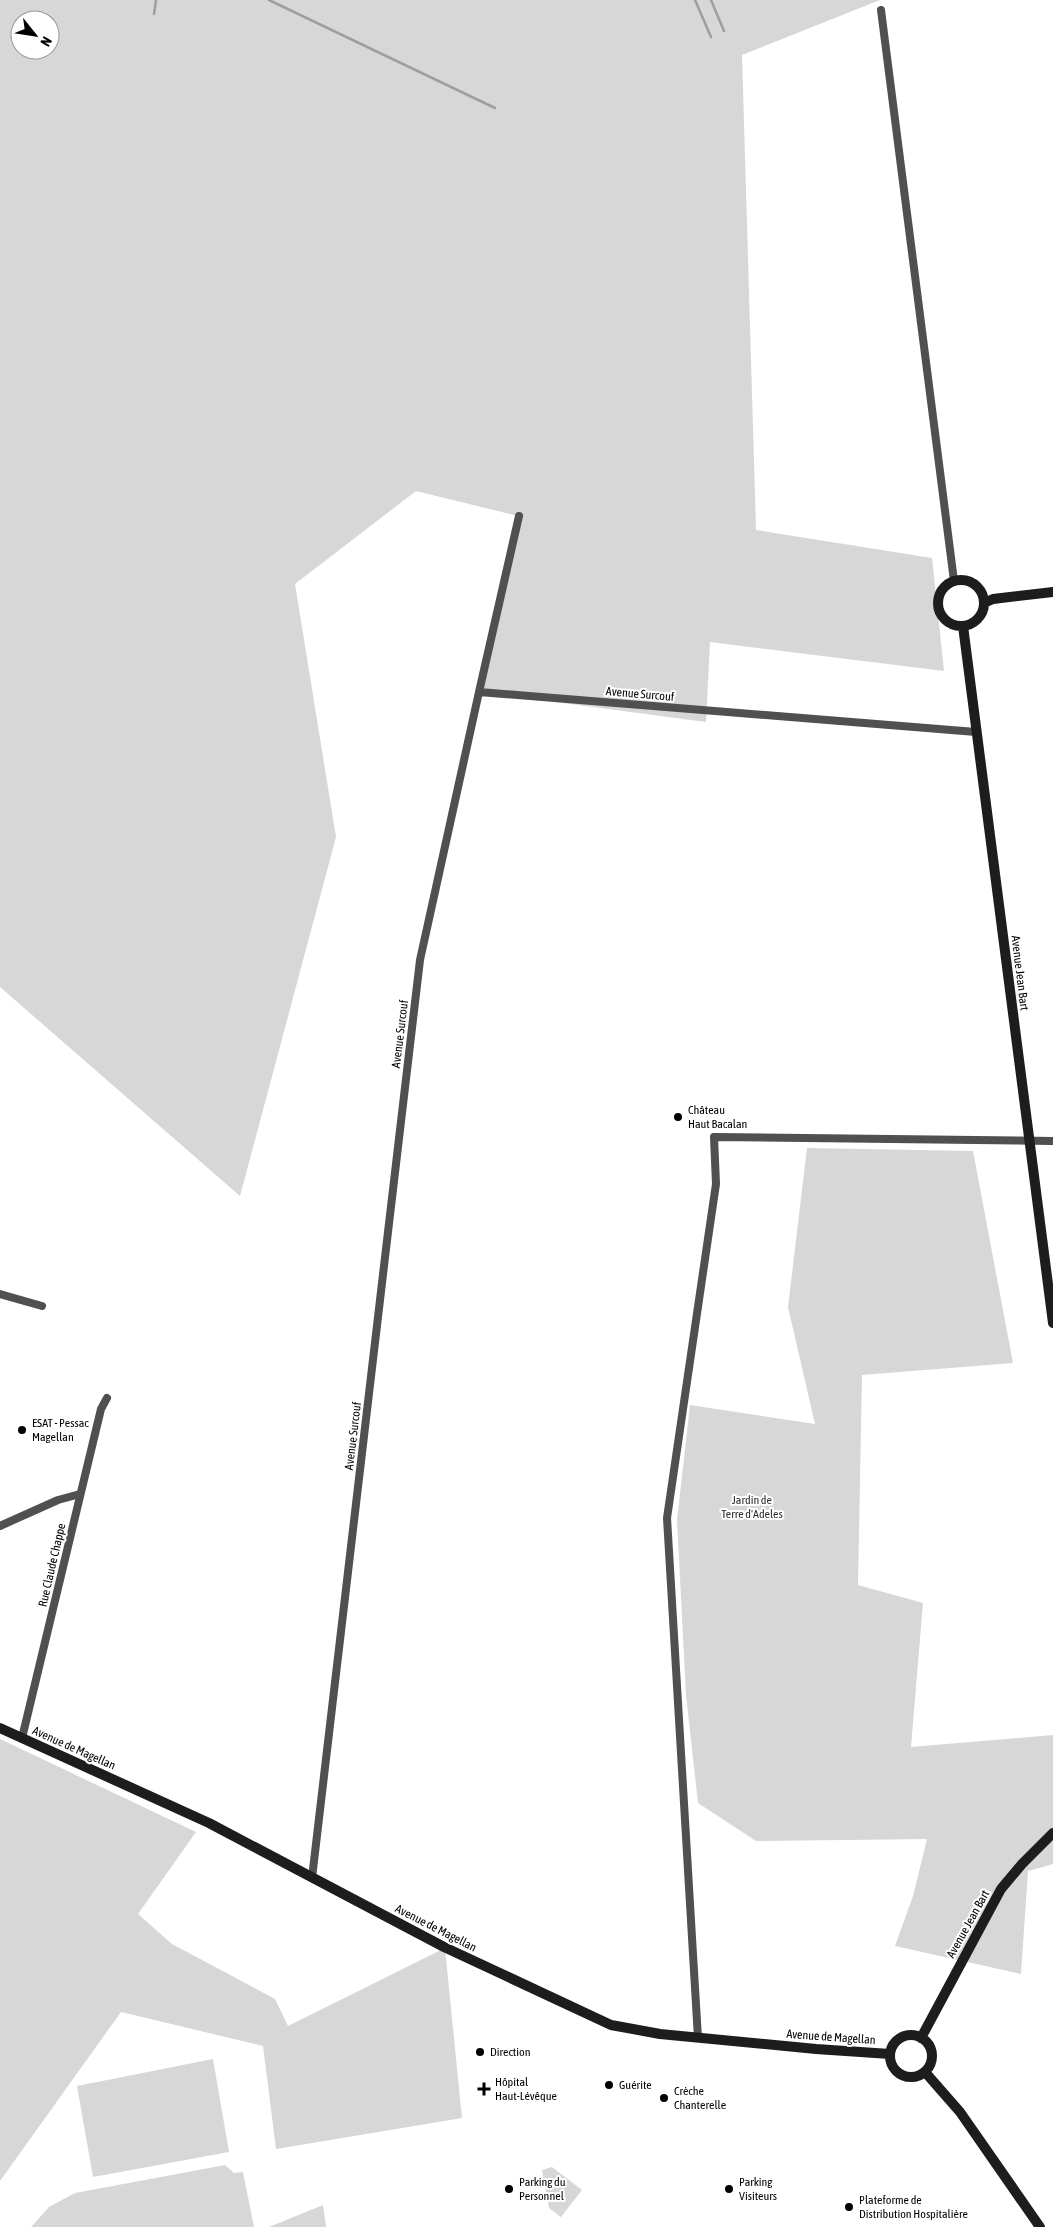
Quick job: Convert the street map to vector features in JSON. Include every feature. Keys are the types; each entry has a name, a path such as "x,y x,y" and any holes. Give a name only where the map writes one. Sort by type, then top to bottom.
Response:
{"street":[{"path":"881,10 954,581"},
{"path":"479,692 519,516"},
{"path":"961,580 974,584 980,589 984,603 983,609 976,621 964,626 949,623 940,611 939,597 942,590 954,581 961,580"},
{"path":"984,603 993,599 1053,592"},
{"name":"Avenue Jean Bart","path":"964,626 976,732 1053,1323"},
{"name":"Avenue Surcouf","path":"312,1878 420,960 479,692 976,732"},
{"path":"698,2038 667,1518 716,1184 714,1137 1053,1141"},
{"path":"0,1294 42,1306"},
{"name":"Rue Claude Chappe","path":"22,1738 101,1409 107,1398"},
{"path":"0,1526 58,1500 80,1494"},
{"name":"Avenue de Magellan","path":"0,1728 209,1823 444,1947 590,2017 626,2029 698,2038 890,2054"},
{"name":"Avenue Jean Bart","path":"922,2038 1001,1889 1016,1870 1053,1833"},
{"path":"915,2036 922,2038 932,2054 932,2061 925,2072 912,2077 898,2073 893,2068 890,2054 892,2047 902,2037 915,2036"},
{"path":"925,2072 960,2112 1040,2227"}],"green space":[{"path":"0,0 880,0 742,55 756,530 932,558 944,671 710,642 706,722 479,692 518,516 416,491 295,584 336,837 240,1196 0,987"},
{"name":"Jardin de Terre d'Adeles","path":"807,1148 973,1151 1013,1363 862,1375 858,1585 923,1603 911,1747 1053,1735 1053,1864 1028,1871 1021,1974 895,1946 913,1896 927,1839 756,1841 698,1803 686,1695 677,1520 690,1405 815,1424 788,1307"},
{"path":"0,1739 196,1832 138,1914 172,1944 275,1999 288,2026 445,1948 462,2118 276,2149 263,2046 121,2012 0,2181"},
{"path":"213,2059 229,2152 93,2177 77,2086"},
{"path":"225,2165 234,2173 243,2172 254,2227 31,2227 49,2207 75,2193"},
{"path":"552,2167 582,2190 561,2217 549,2208 542,2170"},
{"path":"323,2205 326,2227 269,2227"}],"waterway":[{"path":"154,14 156,0"},
{"path":"269,0 495,108"},
{"path":"695,0 711,37"},
{"path":"711,0 724,31"}],"place":[{"name":"Château Haut Bacalan","path":"678,1117"},
{"name":"ESAT - Pessac Magellan","path":"22,1430"},
{"name":"Direction","path":"480,2052"},
{"name":"Guérite","path":"609,2085"},
{"name":"Hôpital Haut-Lévêque","path":"484,2089"},
{"name":"Crèche Chanterelle","path":"664,2098"},
{"name":"Parking du Personnel","path":"509,2189"},
{"name":"Parking Visiteurs","path":"729,2189"},
{"name":"Plateforme de Distribution Hospitalière","path":"849,2207"}]}
